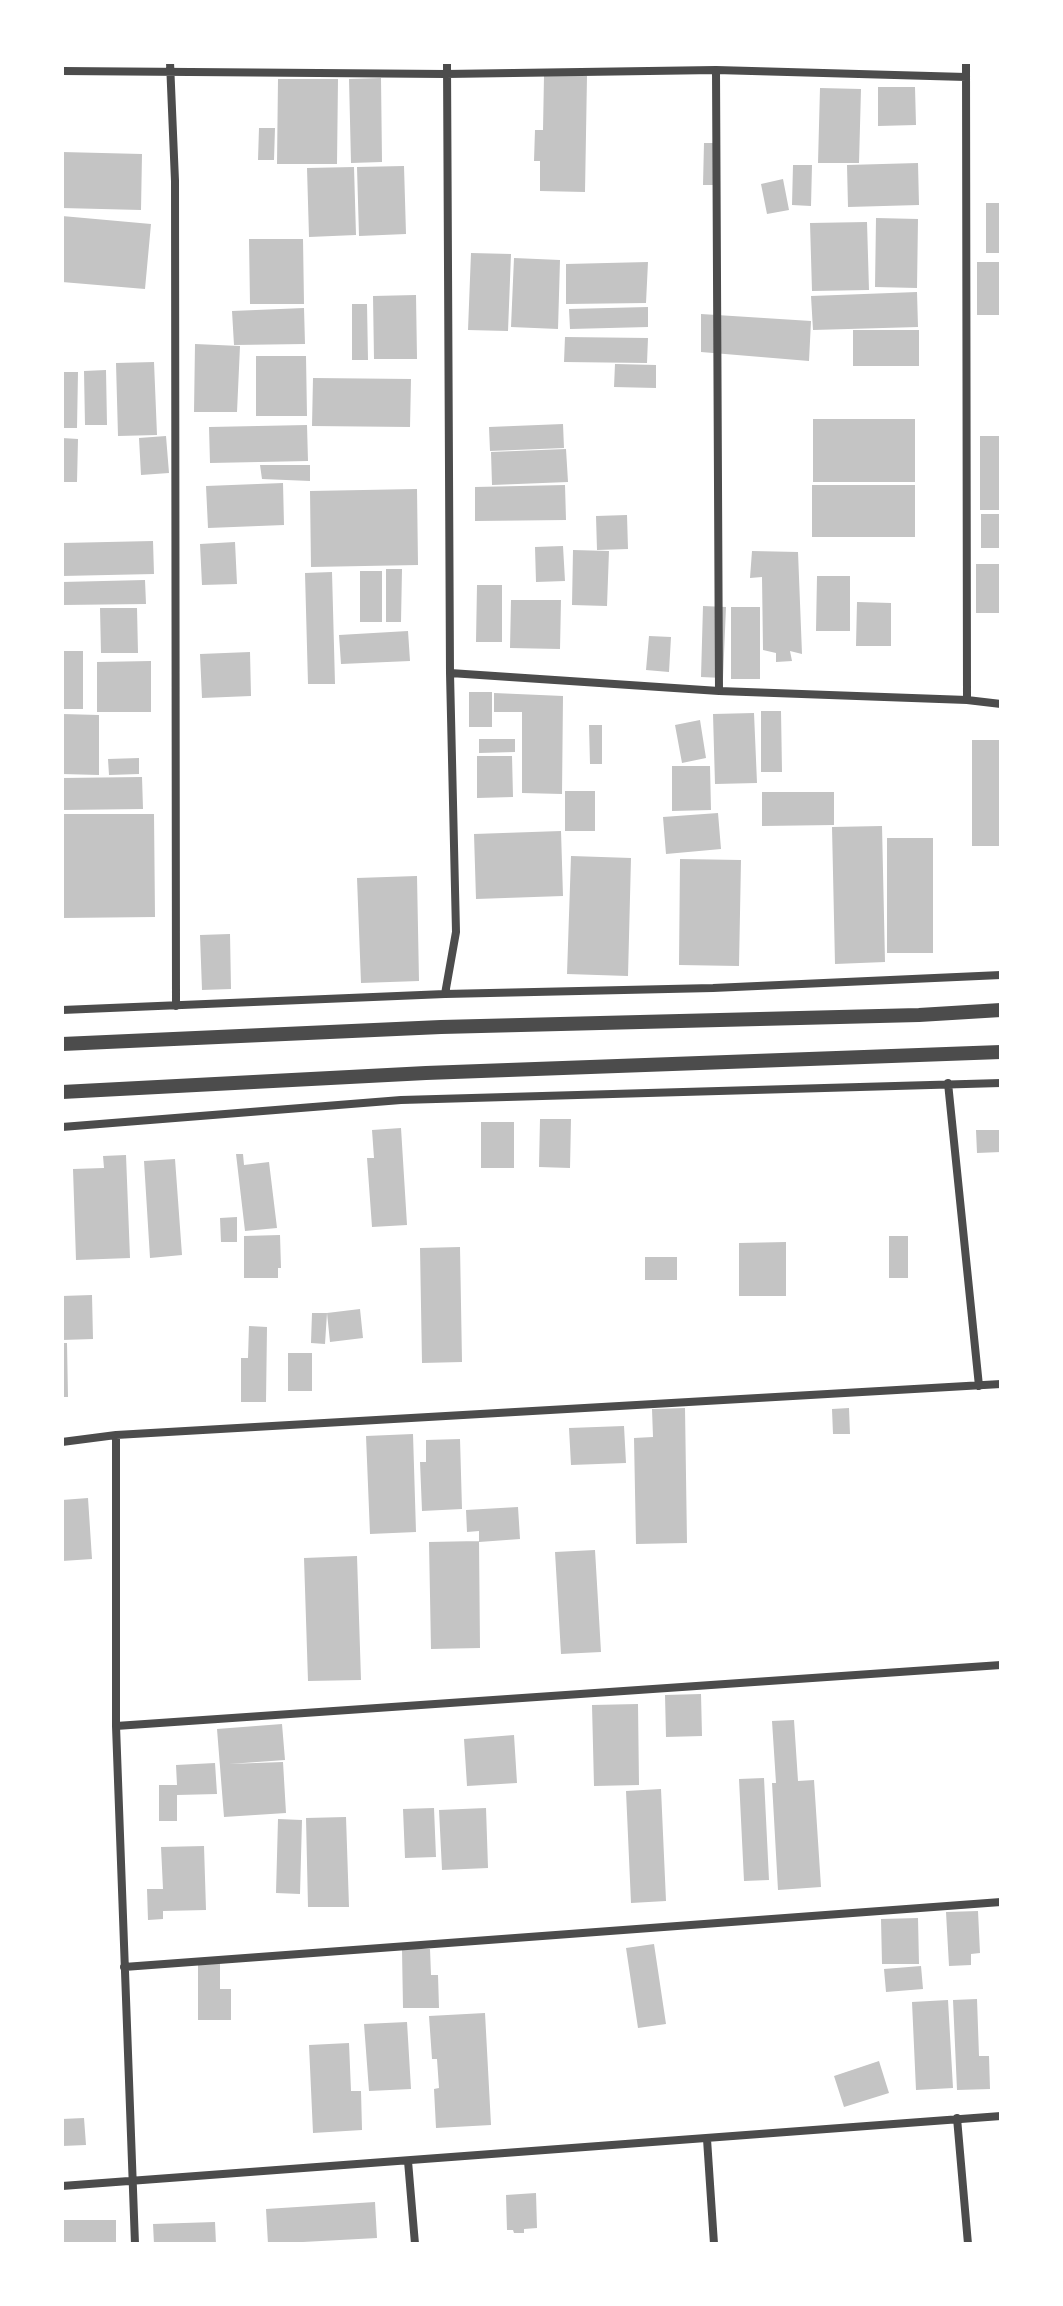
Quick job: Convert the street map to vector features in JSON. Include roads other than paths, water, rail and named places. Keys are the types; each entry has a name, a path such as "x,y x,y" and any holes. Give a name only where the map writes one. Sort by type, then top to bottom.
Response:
{"street":[{"path":"445,994 456,932 450,673 447,62"},
{"path":"966,62 967,700"},
{"path":"170,66 175,181 176,1006"},
{"path":"62,71 170,66 446,74 716,70 966,77"},
{"path":"716,70 719,691"},
{"path":"450,673 719,691 967,700 1001,704"},
{"path":"62,1010 1001,975"},
{"path":"62,1044 457,1026 919,1015 1001,1010"},
{"path":"62,1092 426,1073 1001,1052"},
{"path":"948,1083 979,1386"},
{"path":"62,1127 401,1100 1001,1083"},
{"path":"62,1442 116,1435 1001,1384"},
{"path":"116,1435 116,1726 135,2244"},
{"path":"116,1726 1001,1665"},
{"path":"124,1967 1001,1902"},
{"path":"62,2186 1001,2116"},
{"path":"957,2118 968,2244"},
{"path":"707,2139 714,2244"},
{"path":"408,2161 415,2244"}]}
